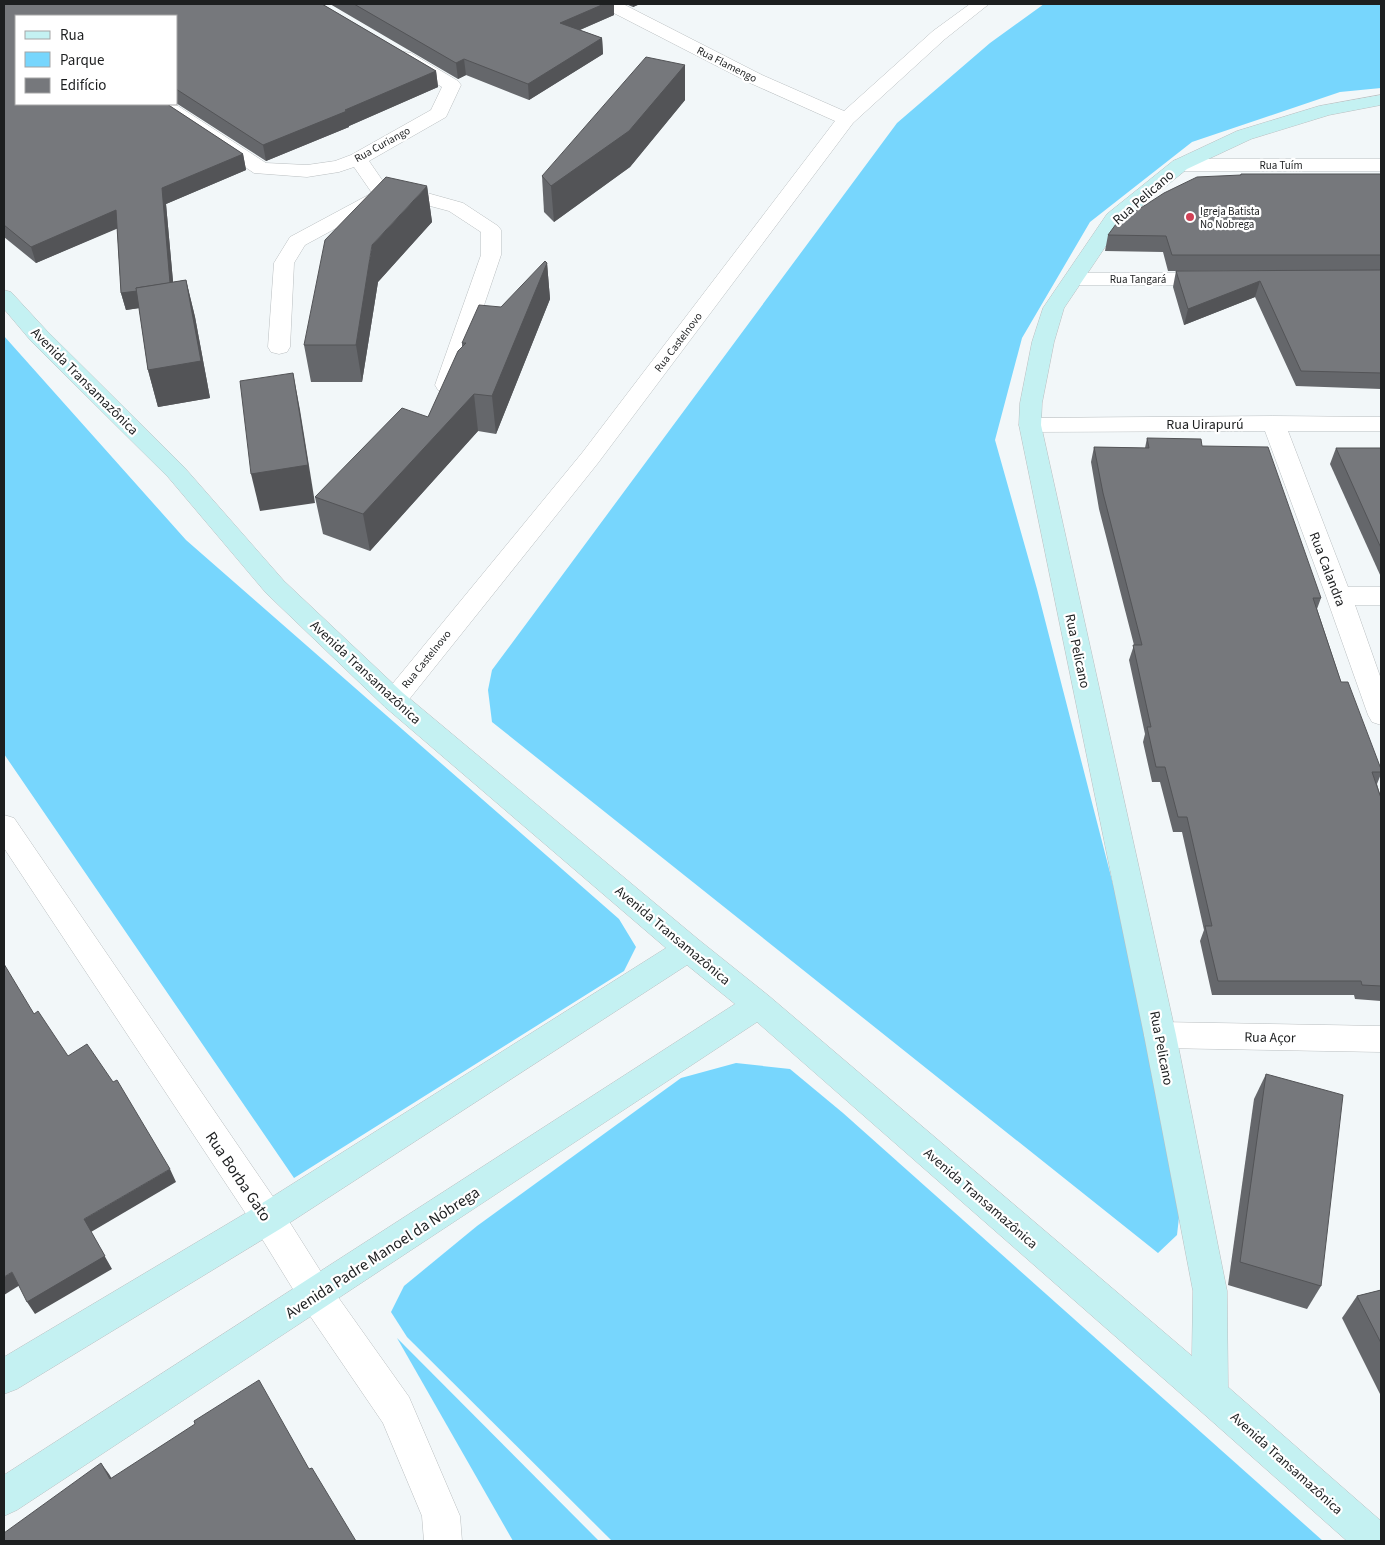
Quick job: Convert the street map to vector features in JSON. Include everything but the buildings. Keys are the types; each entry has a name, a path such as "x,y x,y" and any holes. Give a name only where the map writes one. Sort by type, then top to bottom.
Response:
{"street":[{"name":"Rua Flamengo","path":"610,4 756,79 846,119"},
{"name":"Rua Castelnovo","path":"394,700 590,458 846,119 938,35 981,4"},
{"name":"Rua Curiango","path":"165,105 261,169 307,171 339,166 358,159 438,113 452,85 392,50"},
{"name":"Rua Pelicano","path":"1210,1395 1210,1291 1160,1035 1030,425 1031,404 1042,342 1054,308 1114,218 1180,165 1244,135 1326,110 1381,100"},
{"path":"358,159 383,195"},
{"name":"Rua Tuím","path":"1180,165 1381,165"},
{"path":"279,347 284,263 297,241 383,195 420,197 456,207 491,230 491,256 446,385"},
{"name":"Rua Tangará","path":"1075,279 1233,278"},
{"name":"Avenida Transamazônica","path":"4,296 39,336 176,472 275,587 394,700 758,1006 1210,1395 1375,1541"},
{"name":"Rua Calandra","path":"1273,423 1339,596 1381,715"},
{"name":"Rua Uirapurú","path":"1030,425 1381,424"},
{"path":"1339,596 1381,596"},
{"name":"Rua Borba Gato","path":"4,826 268,1218 316,1296 396,1410 440,1516 443,1541"},
{"path":"4,1377 268,1218 688,949"},
{"name":"Avenida Padre Manoel da Nóbrega","path":"4,1497 316,1296 758,1006"},
{"name":"Rua Açor","path":"1160,1035 1381,1038"}],"green space":[{"path":"1044,4 1381,4 1381,88 1340,92 1192,142 1090,222 1022,338 995,440 1037,589 1185,1164 1177,1235 1158,1253 492,722 488,690 492,670 897,123 990,43"},
{"path":"4,336 186,540 619,919 636,947 624,971 294,1178 4,754"},
{"path":"736,1063 790,1069 843,1113 1323,1541 612,1541 407,1337 391,1312 404,1286 477,1226 681,1078"},
{"path":"397,1338 599,1541 513,1541"}],"place":[{"name":"Igreja Batista No Nobrega","path":"1190,217"}]}
